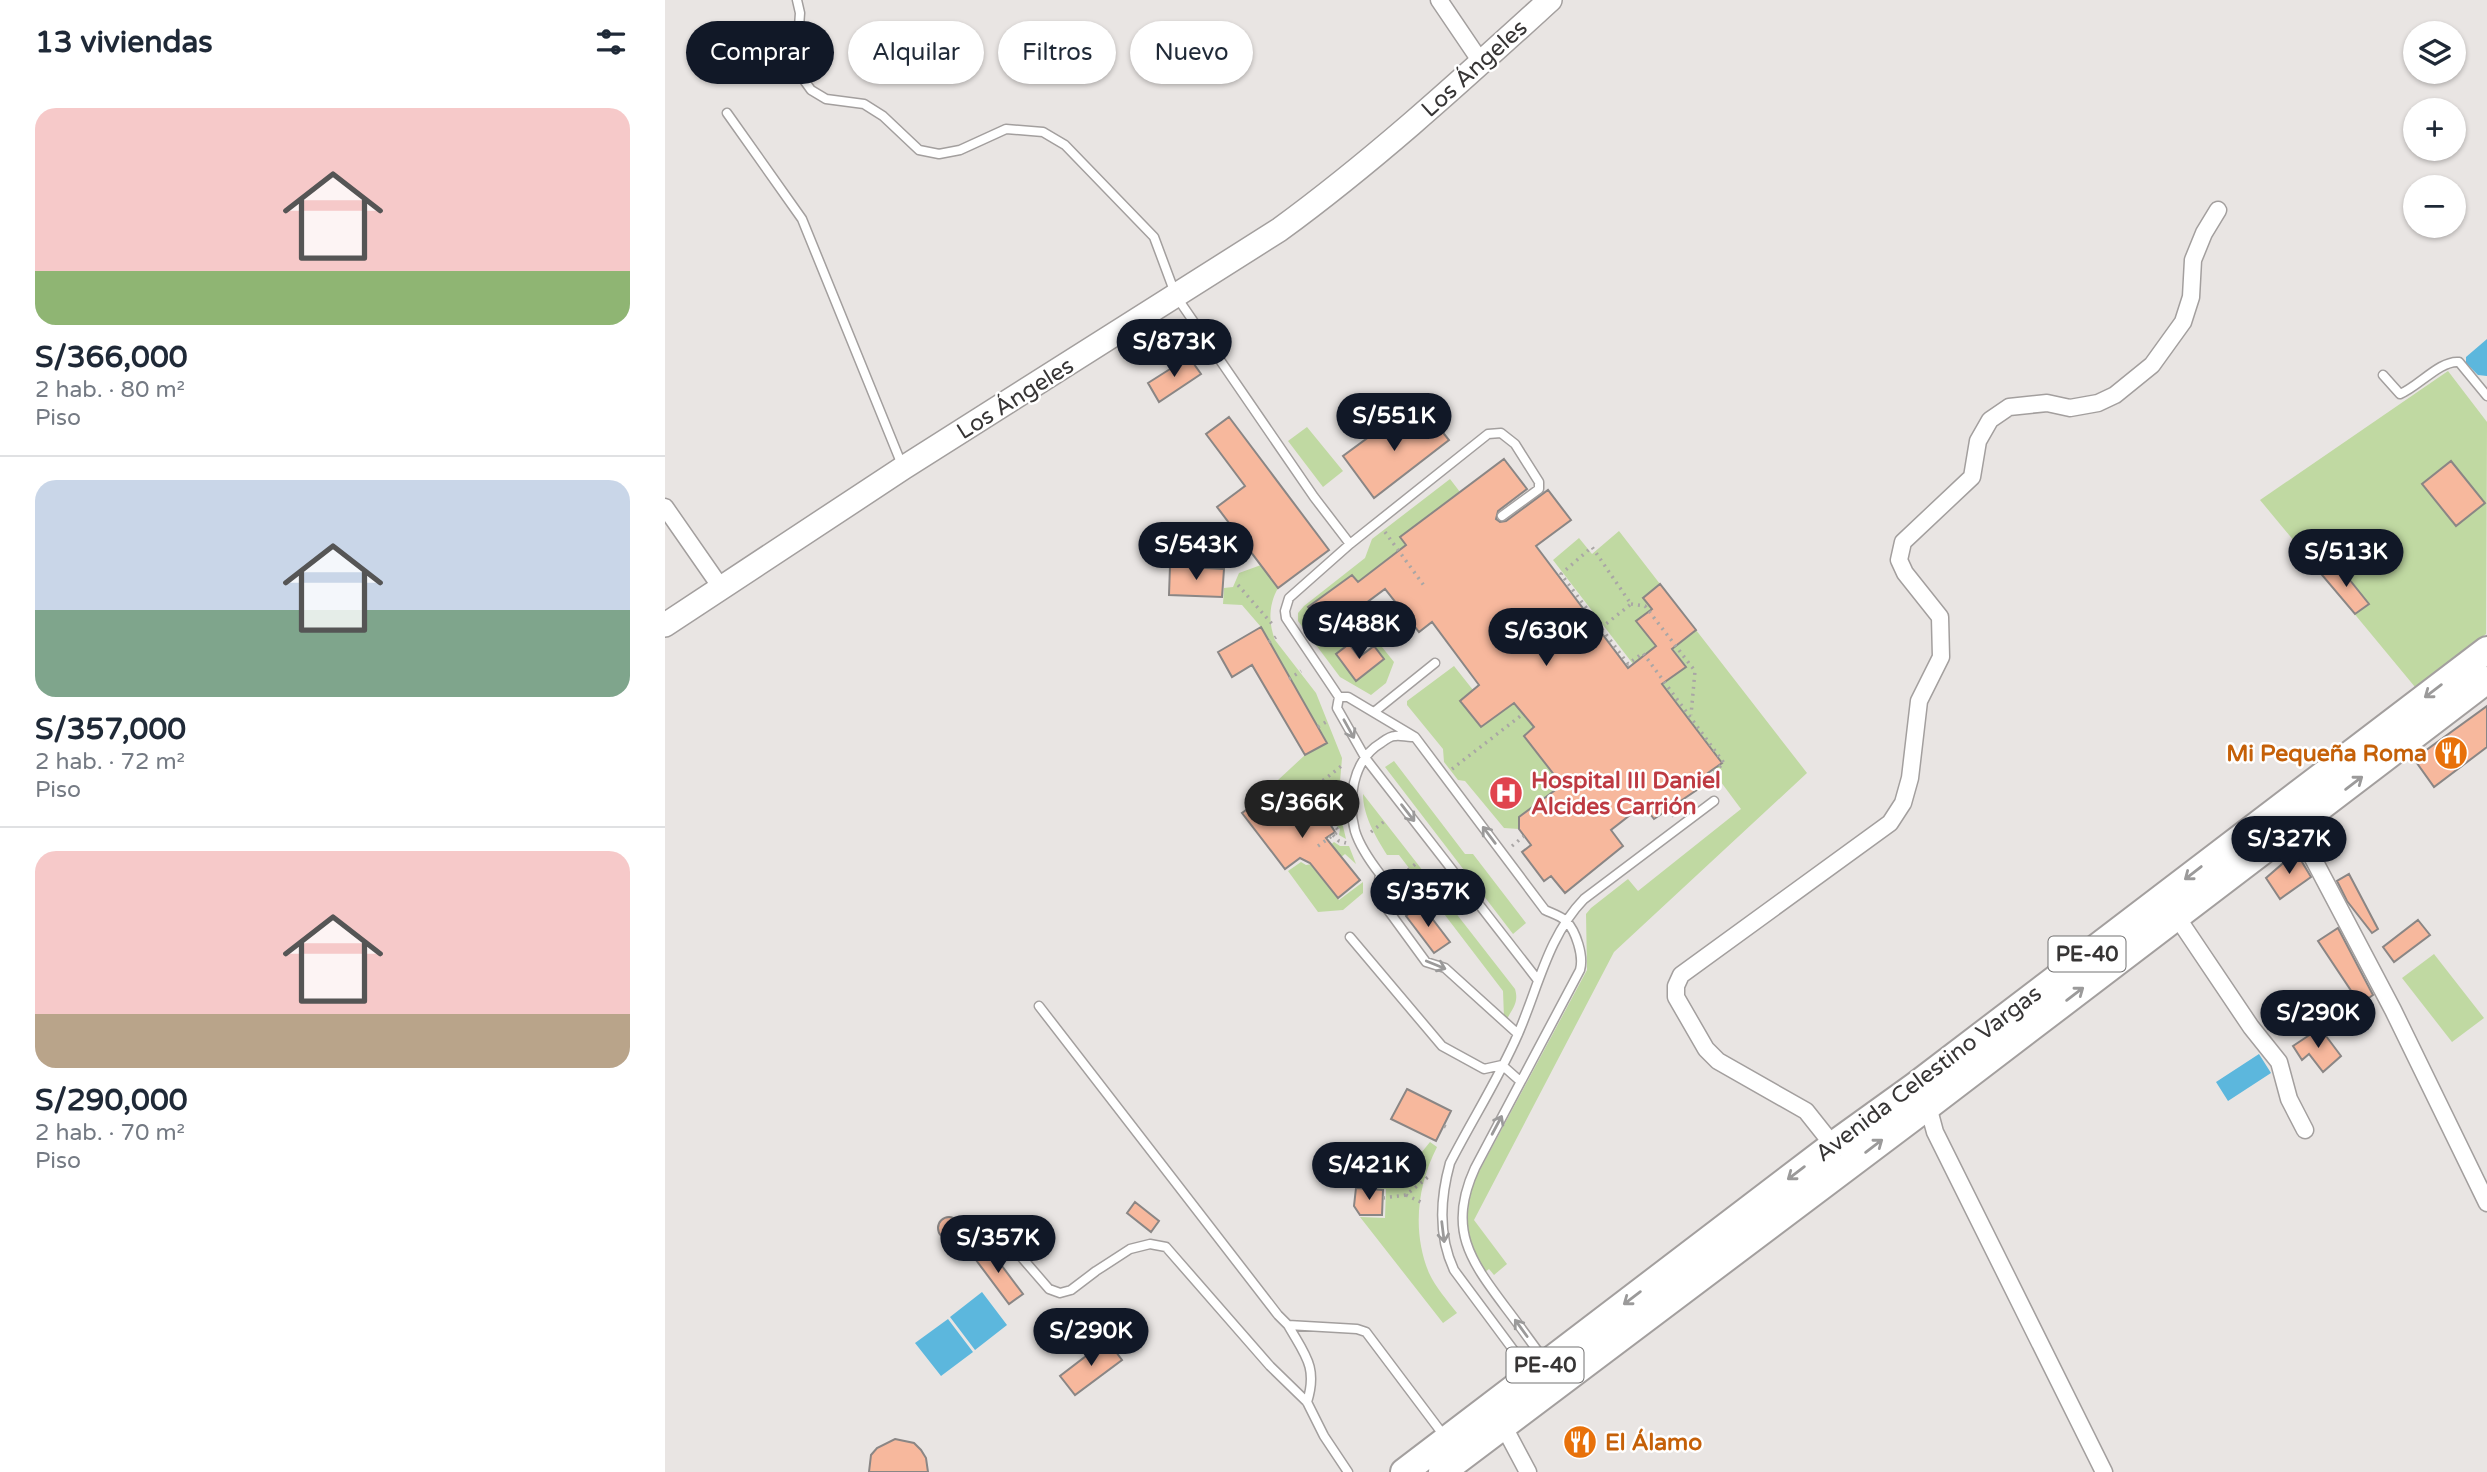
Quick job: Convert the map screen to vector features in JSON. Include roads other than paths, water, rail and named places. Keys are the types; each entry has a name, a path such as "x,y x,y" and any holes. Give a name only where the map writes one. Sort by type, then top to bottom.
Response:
{"highway":[{"name":"Avenida Celestino Vargas","path":"2372,753 2487,650"},
{"name":"Avenida Celestino Vargas","path":"1694,1266 2372,753 2487,680"},
{"name":"Avenida Celestino Vargas","path":"2148,923 2177,917 2288,816"},
{"name":"Avenida Celestino Vargas","path":"1404,1472 1446,1440 1546,1379 1562,1380 1833,1145 1922,1096"},
{"name":"Avenida Celestino Vargas","path":"1442,1472 1503,1425 1546,1379"}],"main road":[{"name":"Los Ángeles","path":"665,625 903,468 1237,259 1321,200 1400,135 1550,0"}],"street":[{"path":"1439,0 1481,62"},
{"path":"1833,1145 1806,1111 1718,1061 1706,1049 1676,997 1676,986 1681,975 1890,823 1903,803 1910,778 1919,701 1941,657 1940,617 1905,573 1899,559 1903,542 1972,477 1978,441 1990,420 2009,407 2047,403 2070,408 2098,403 2115,395 2152,365 2183,322 2191,298 2193,260 2218,209"},
{"path":"665,507 722,589"},
{"path":"2288,816 2393,1010 2487,1203"},
{"path":"2177,917 2251,1027 2279,1062 2289,1098 2305,1130"},
{"path":"1922,1096 1935,1132 2104,1472"},
{"path":"1503,1425 1528,1472"}],"lane":[{"path":"797,0 800,13 797,55 801,76 811,90 826,99 864,104 883,116 919,150 939,154 960,150 1006,129 1044,132 1065,145 1154,237 1176,296 1306,486 1350,544"},
{"path":"727,113 801,219 903,468"},
{"path":"2382,375 2397,393 2403,393 2453,361 2459,362 2487,396"},
{"path":"1502,516 1539,489 1539,482 1515,444 1501,433 1488,435 1350,544 1289,598 1285,611 1286,618 1339,697 1337,708 1366,759 1537,979"},
{"path":"1374,712 1435,663"},
{"path":"1339,697 1348,697 1415,737 1545,910 1566,921 1582,952 1583,961 1468,1183 1463,1220 1465,1238 1475,1265 1546,1379"},
{"path":"1415,737 1392,736 1373,748 1357,773 1351,807 1355,832 1380,874 1377,895 1426,962 1445,968 1518,1034"},
{"path":"1546,1379 1454,1270 1447,1255 1442,1230 1444,1184 1450,1163 1518,1034 1537,979 1569,915 1584,899 1714,801"},
{"path":"1350,937 1442,1046 1484,1069 1502,1065"},
{"path":"1039,1006 1288,1325 1309,1363 1313,1383 1307,1402"},
{"path":"1502,1065 1520,1081"},
{"path":"1004,1237 1049,1289 1060,1293 1071,1290 1095,1271 1130,1250 1150,1244 1166,1247 1270,1366 1307,1402 1324,1436 1348,1472"},
{"path":"1288,1325 1357,1329 1366,1332 1446,1440"}],"water":[{"path":"2487,339 2487,376 2478,375 2466,363 2466,357"},
{"path":"2259,1054 2271,1073 2228,1101 2216,1082"},
{"path":"982,1292 1007,1325 975,1350 950,1317"},
{"path":"948,1319 973,1352 941,1376 915,1343"}],"place":[{"name":"Mi Pequeña Roma","path":"2451,753"},
{"name":"Hospital III Daniel Alcides Carrión","path":"1506,793"},
{"name":"El Álamo","path":"1580,1442"}]}
